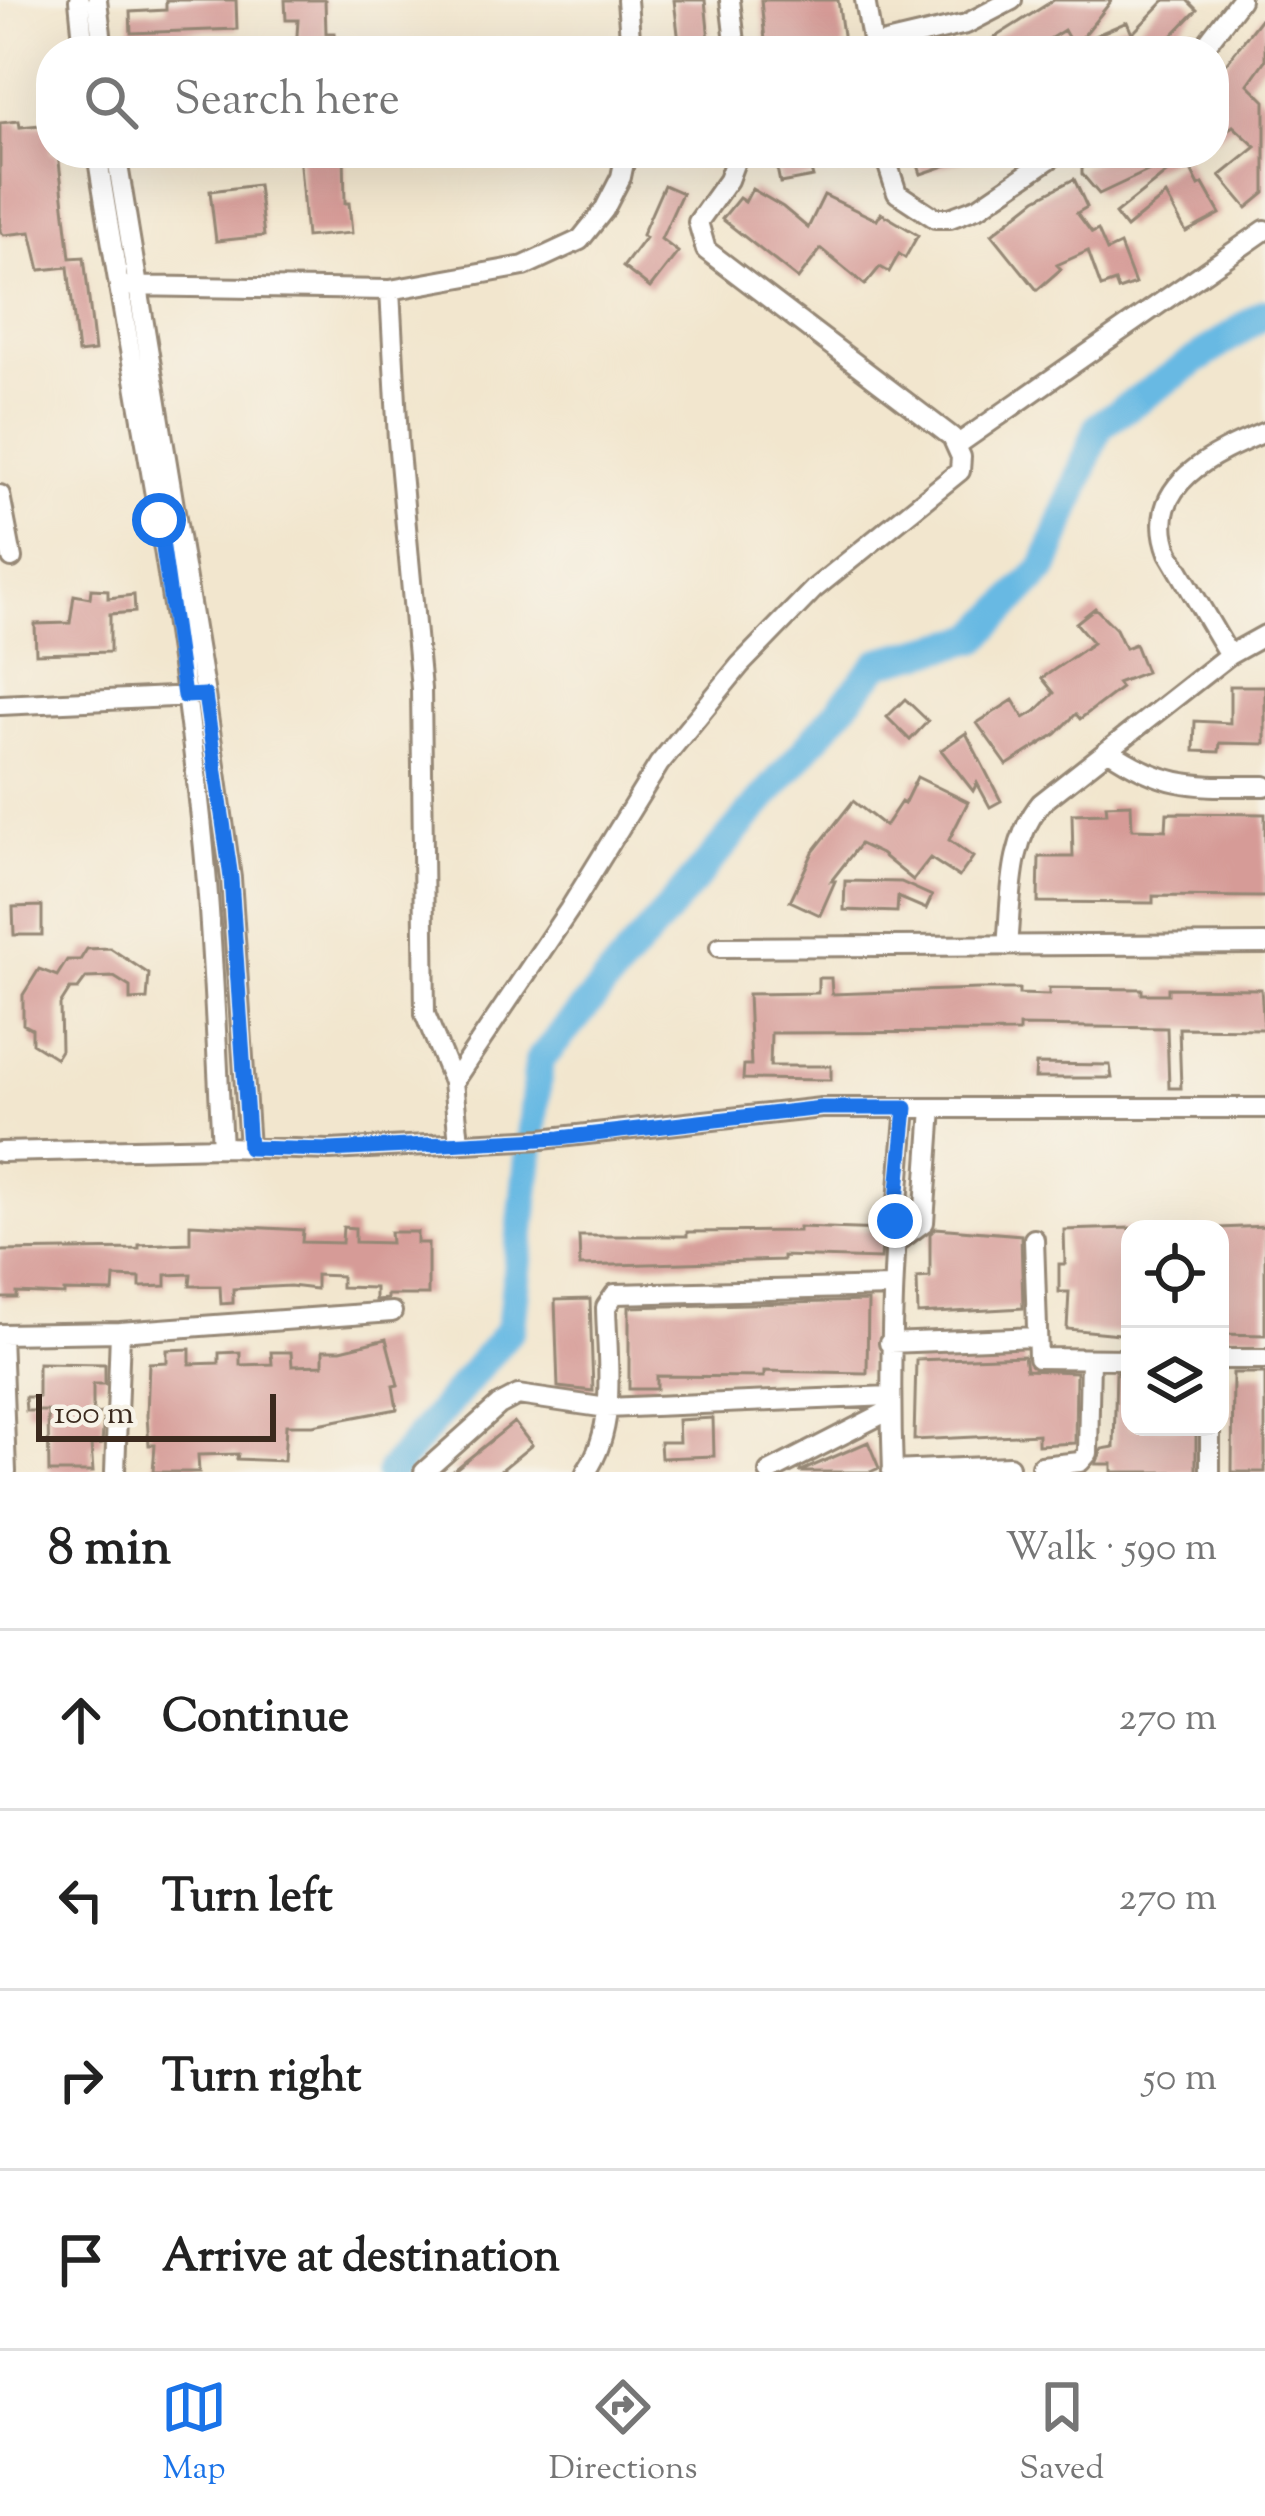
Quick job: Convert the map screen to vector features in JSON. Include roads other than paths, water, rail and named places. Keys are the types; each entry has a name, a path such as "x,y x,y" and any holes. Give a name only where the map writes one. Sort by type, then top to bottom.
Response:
{"street":[{"path":"79,0 83,36"},
{"path":"98,0 102,36"},
{"path":"627,0 630,36"},
{"path":"730,0 734,36"},
{"path":"866,0 872,36"},
{"path":"920,36 966,24 1012,0"},
{"path":"1212,36 1240,0"},
{"path":"99,168 184,696 207,881 222,1147"},
{"path":"119,168 231,878 249,1148"},
{"path":"117,286 390,290 524,266 580,240 604,210 624,168"},
{"path":"453,1082 569,910 659,764 740,665 814,589 961,471 952,437 706,250 698,222 732,168"},
{"path":"887,168 897,193 935,218 950,218 979,207 1036,168"},
{"path":"956,445 1265,230"},
{"path":"390,290 398,440 421,689 425,1014 453,1082 459,1142"},
{"path":"1228,655 1169,553 1164,539 1168,507 1185,475 1215,453 1265,432"},
{"path":"0,495 12,558"},
{"path":"1007,946 1017,844 1024,823 1041,803 1228,655 1265,635"},
{"path":"0,705 205,695"},
{"path":"1108,750 1160,779 1187,786 1265,786"},
{"path":"721,947 1265,944"},
{"path":"0,1152 222,1147 330,1150 542,1139 821,1108 1265,1108"},
{"path":"906,1108 891,1287 892,1472 1010,1466"},
{"path":"893,1245 924,1222 932,1108"},
{"path":"1034,1239 1038,1358 1121,1358"},
{"path":"586,1472 598,1451 607,1408 606,1307 615,1294 891,1287"},
{"path":"6,1472 1,1334 120,1333 392,1312"},
{"path":"115,1472 120,1333"},
{"path":"889,1343 1036,1337"},
{"path":"1041,1466 1080,1462 1088,1453 1090,1358"},
{"path":"1229,1359 1265,1359"},
{"path":"424,1472 508,1398 518,1395 607,1408 890,1403"},
{"path":"769,1472 890,1403"},
{"path":"1210,1436 1210,1472"}],"waterway":[{"path":"390,1472 511,1328 539,1061 880,662 977,638 1045,567 1099,426 1265,313"}]}
